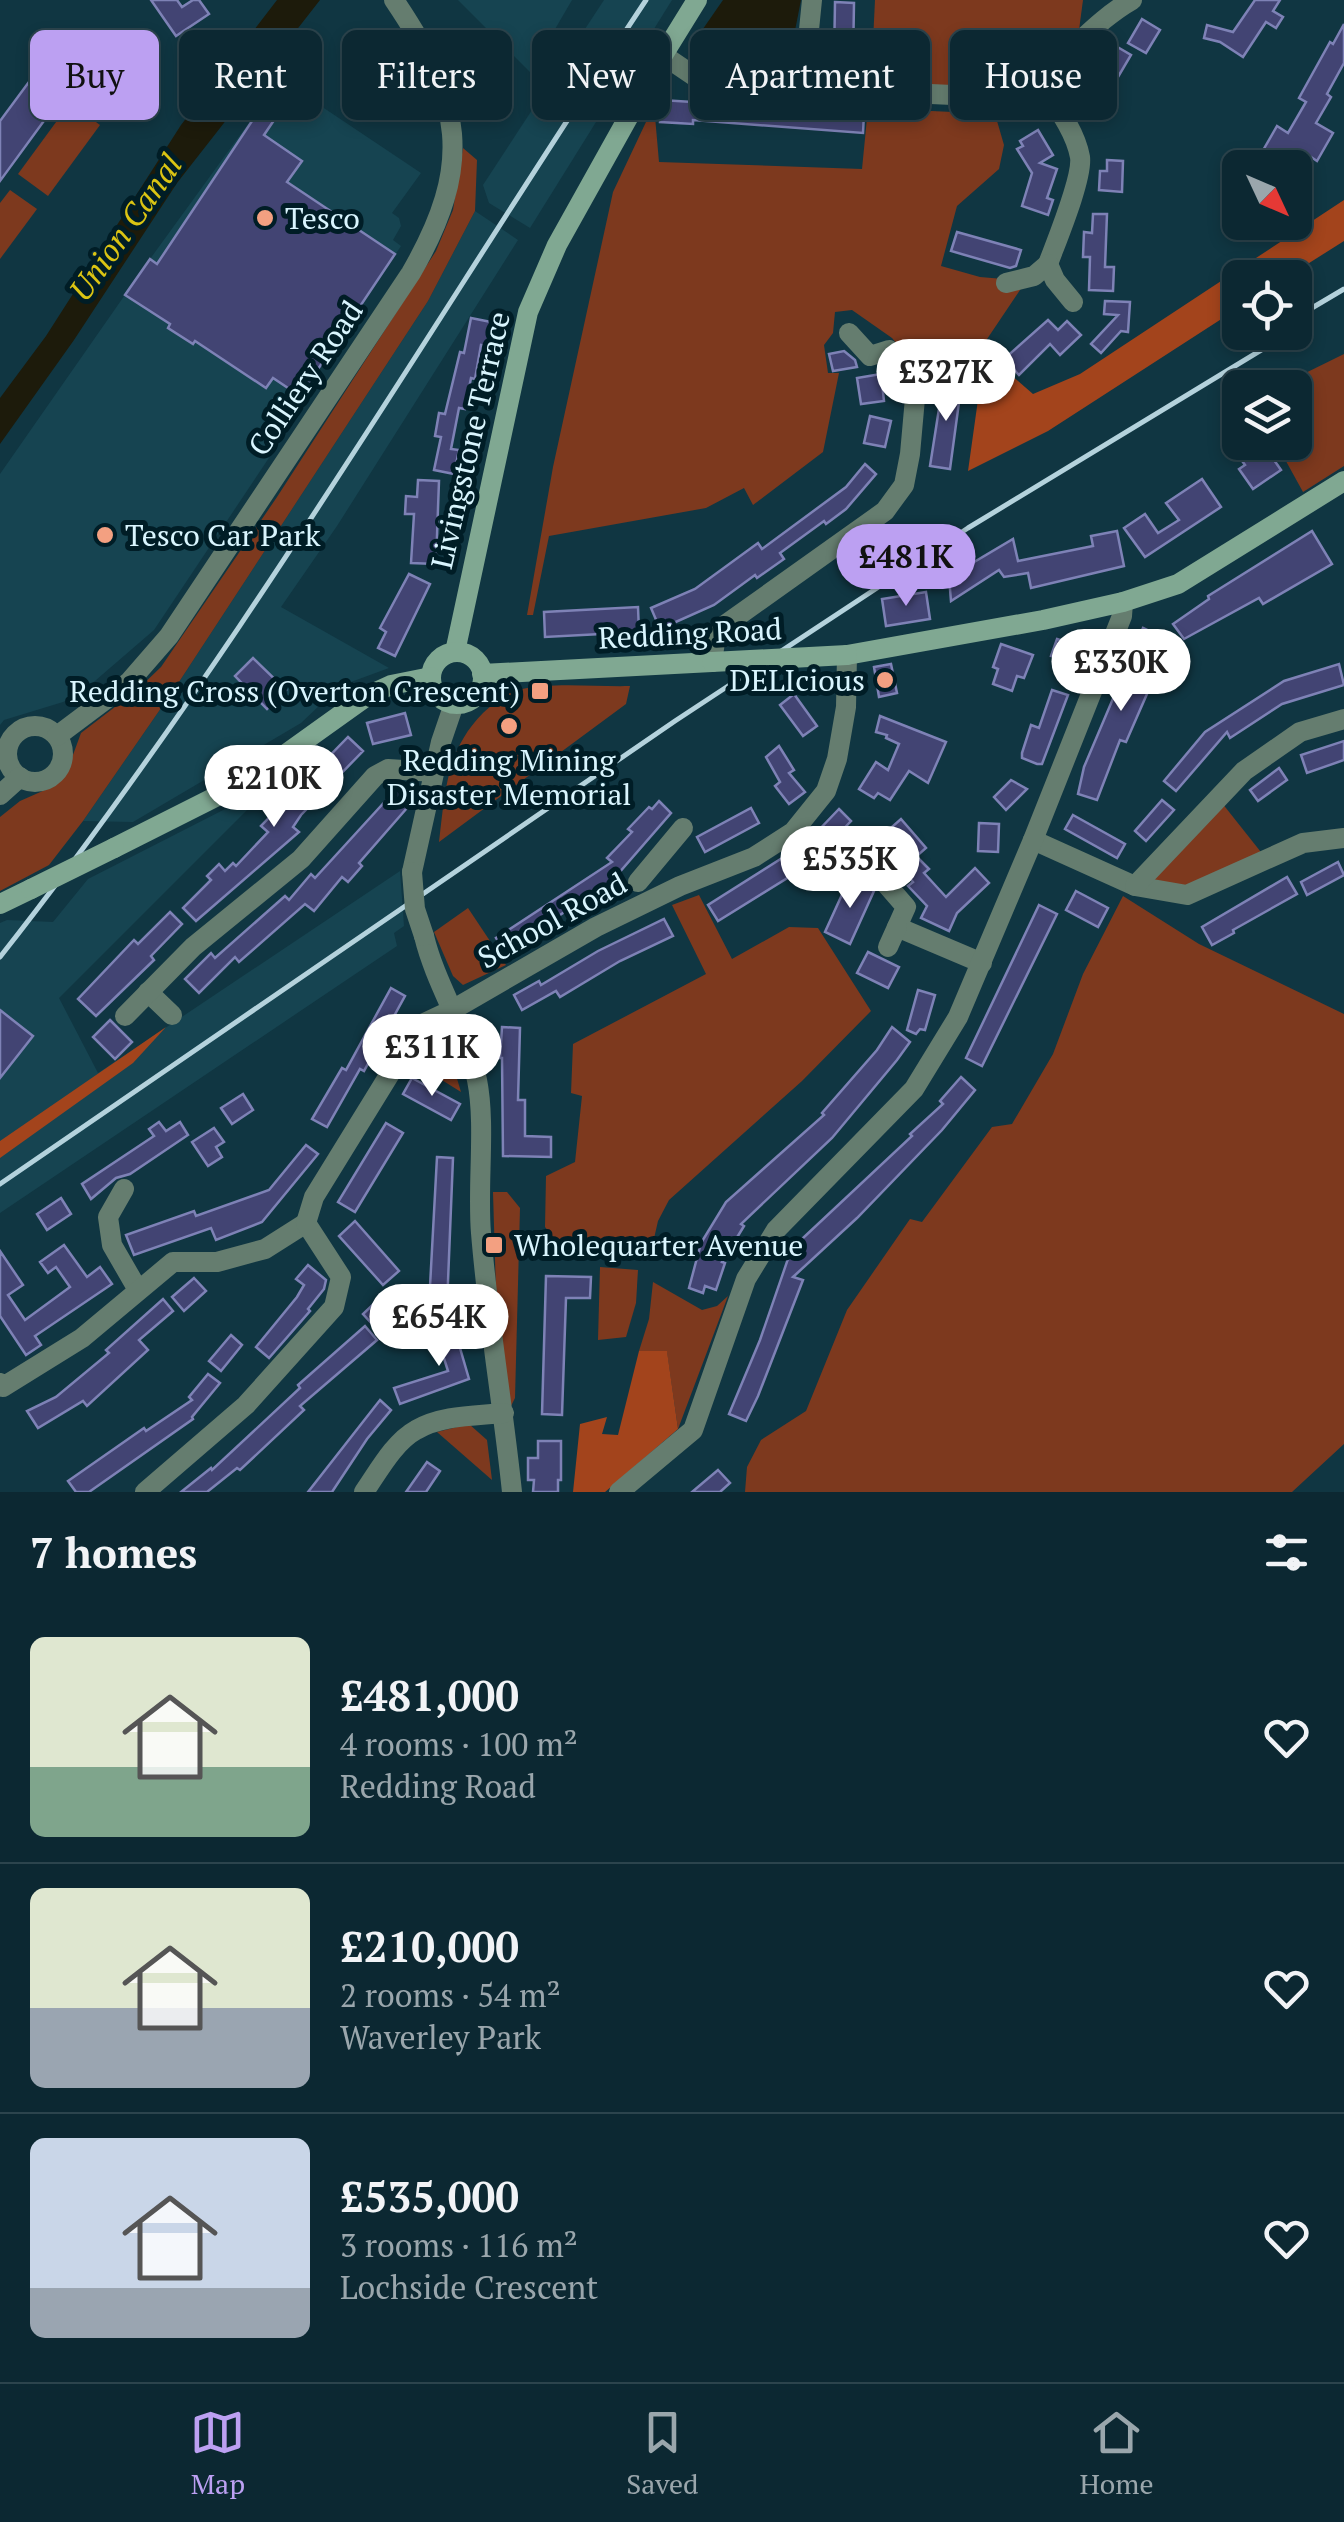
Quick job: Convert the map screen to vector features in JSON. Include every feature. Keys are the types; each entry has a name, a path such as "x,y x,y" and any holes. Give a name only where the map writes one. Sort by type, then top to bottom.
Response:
{"main road":[{"name":"Livingstone Terrace","path":"670,42 697,0"},
{"name":"Livingstone Terrace","path":"455,652 528,312 557,245 626,120"},
{"name":"Redding Road","path":"482,674 847,655 1124,602 1178,584 1344,481"},
{"path":"455,652 471,656 482,674 478,694 454,704 439,696 431,676 439,658 455,652"},
{"path":"0,904 251,779 367,696 391,685 431,676"}],"street":[{"name":"Colliery Road","path":"58,736 130,682 169,636 434,232 453,157 450,113 438,72 394,0"},
{"path":"809,30 812,0"},
{"path":"1092,30 1132,0"},
{"path":"1006,283 1034,276 1048,264 1080,159 1062,120"},
{"path":"1048,264 1054,280 1073,302"},
{"path":"712,662 716,635 885,511 915,484 910,454 916,388 912,370 889,350 870,356 850,333"},
{"path":"619,1492 693,1430 746,1279 776,1230 914,1089 958,1017 1033,840 1122,616 1124,602"},
{"name":"School Road","path":"454,1009 596,927 680,886 754,858 793,832 826,791 837,759 846,707 847,655"},
{"path":"454,704 412,872 415,909 477,1080 481,1231 489,1330 504,1413 512,1492"},
{"path":"1135,886 1244,771 1300,732 1344,719"},
{"path":"43,726 58,736 64,753 58,771 42,781 20,777 10,766 8,747 26,727 43,726"},
{"path":"125,1016 193,947 301,859 375,776 388,770 434,772"},
{"path":"0,795 20,777"},
{"name":"School Road","path":"638,882 683,828"},
{"path":"1033,840 1135,886 1188,895 1302,844 1344,838"},
{"path":"663,851 680,886"},
{"path":"873,869 906,907 888,947"},
{"path":"898,927 982,963"},
{"path":"148,992 172,1016"},
{"path":"0,1383 2,1387 82,1338 173,1262 217,1262 264,1248 306,1224 314,1197 420,1025 454,1009"},
{"path":"124,1189 108,1217 112,1245 138,1290"},
{"path":"144,1492 246,1405 334,1307 341,1277 306,1224"},
{"path":"364,1492 414,1430 448,1419 504,1413"}],"shaded area":[{"path":"458,0 572,0 554,30 532,30 530,72 512,54 512,30 488,30"},
{"path":"604,0 672,0 653,30 584,30"},
{"path":"875,0 1083,0 1079,30 950,30 950,86 930,85 930,30 874,30"},
{"path":"322,107 421,173 392,213 401,226 393,240 401,246 301,395 307,401 154,630 81,693 4,720 0,725 0,474 251,120 322,120"},
{"path":"532,110 532,120 597,120 530,228 489,203 483,185"},
{"path":"930,111 950,112 950,120 997,120 1004,145 999,169 957,206 941,266 980,277 1026,281 981,348 993,359 982,371 928,366 908,357 892,338 852,310 835,312 833,333 824,345 828,373 839,373 823,452 753,505 744,488 706,508 549,536 533,615 527,615 553,467 613,192 647,120 655,120 659,162 862,169 867,120 930,120"},
{"path":"58,120 93,120 100,125 48,196 18,174"},
{"path":"463,148 477,160 475,211 428,301 177,685 83,821 49,865 0,891 0,817 20,801 54,786 66,774 81,733 161,667 277,497 436,251 453,210"},
{"path":"10,190 37,209 0,259 0,203"},
{"path":"1344,200 1344,241 1312,261 1253,260 1283,240 1312,240 1312,221"},
{"path":"475,211 518,240 337,526 281,607 389,668 340,686 301,723 133,822 83,821 177,685 428,301"},
{"path":"1222,280 1222,319 1048,431 968,471 982,371 993,359 1033,394 1080,374"},
{"path":"1344,354 1344,466 1303,492 1285,460 1312,460 1312,370"},
{"path":"630,686 626,704 439,842 454,757 471,727 491,705 511,693 534,687"},
{"path":"272,785 59,998 98,1073 400,871 404,926 394,933 397,946 0,1213 0,923 53,922 88,879"},
{"path":"1218,798 1268,861 1187,895 1135,886"},
{"path":"699,895 732,959 789,927 818,928 871,1011 802,1081 669,1200 658,1221 650,1256 608,1243 555,1239 545,1227 546,1176 575,1162 582,1096 571,1093 573,1044 706,974 672,905"},
{"path":"1123,896 1199,944 1344,1014 1344,1444 1292,1492 745,1492 747,1467 761,1440 806,1411 847,1310 910,1219 922,1222 992,1127 1012,1124 1053,1054 1083,974"},
{"path":"468,908 506,965 463,985 453,976 434,932"},
{"path":"166,1027 133,1063 0,1158 0,1141"},
{"path":"434,1040 447,1045 461,1092 413,1062 402,1069 415,1047"},
{"path":"493,1192 507,1192 520,1208 515,1398 508,1412 497,1325"},
{"path":"600,1267 638,1270 636,1303 626,1337 598,1340"},
{"path":"653,1282 702,1310 717,1306 728,1296 678,1429 667,1352 639,1351 649,1319"},
{"path":"639,1351 667,1351 678,1429 605,1492 573,1492 580,1424 607,1417 602,1434 618,1435"},
{"path":"469,1424 487,1440 492,1480 437,1432"}],"water":[{"path":"277,0 320,0 297,30 254,30"},
{"path":"723,0 801,0 795,30 702,30"},
{"name":"Union Canal","path":"185,120 226,120 177,183 0,444 0,398 46,336"}],"building":[{"path":"151,0 177,0 182,7 199,0 209,14 179,30 176,36"},
{"path":"1255,0 1280,0 1273,11 1283,17 1276,28 1266,22 1243,57 1220,42 1204,38 1207,25 1233,32"},
{"path":"835,2 854,3 854,30 835,30"},
{"path":"1142,19 1160,30 1146,53 1128,43"},
{"path":"1344,24 1344,63 1316,123 1333,133 1317,161 1312,158 1312,150 1263,150 1277,126 1288,133 1306,102 1299,98 1330,42 1333,44"},
{"path":"1117,47 1131,55 1117,76"},
{"path":"30,80 30,120 45,120 0,181 0,121"},
{"path":"670,101 690,102 693,124 660,122 670,120"},
{"name":"Tesco","path":"253,120 274,120 264,135 302,161 287,182 395,254 300,396 273,378 266,388 195,341 193,344 168,328 170,324 125,295 150,259 157,264"},
{"path":"693,120 864,120 863,133"},
{"path":"1038,130 1053,155 1040,163 1057,169 1047,198 1053,200 1048,215 1022,206 1032,173 1017,149 1023,146 1020,141"},
{"path":"1107,160 1123,161 1122,192 1099,190 1100,171 1107,171"},
{"path":"1093,214 1107,214 1105,267 1114,267 1113,291 1089,290 1090,257 1083,257 1084,232 1092,233"},
{"path":"957,232 1021,250 1016,266 1010,268 951,251"},
{"path":"1105,301 1130,302 1128,332 1121,331 1101,353 1091,344 1118,315 1104,314"},
{"path":"471,318 491,322 487,346 481,345 475,379 471,378 465,409 459,408 451,449 459,450 454,474 434,470 441,437 435,436 439,413 445,414 460,352 464,353"},
{"path":"1048,320 1058,330 1067,321 1081,335 1060,355 1050,344 1019,375 1004,359"},
{"path":"844,351 857,367 833,371 829,354"},
{"path":"881,374 884,401 861,404 857,378"},
{"path":"944,377 962,380 950,469 930,466"},
{"path":"870,416 891,421 885,447 864,443"},
{"path":"1241,460 1274,460 1281,470 1253,489 1239,469 1245,465"},
{"path":"865,464 876,474 846,509 780,553 784,559 714,605 660,629 651,608 695,589 758,543 762,549 846,487"},
{"path":"1202,479 1221,507 1145,557 1124,528 1145,514 1158,533 1179,520 1166,503"},
{"path":"418,480 439,481 436,564 411,563 414,514 405,514 406,496 417,497"},
{"path":"1117,531 1124,566 1031,588 1028,573 1004,577 999,570 951,601 949,577 1013,539 1018,561 1093,546 1091,536"},
{"path":"1312,531 1332,564 1263,604 1259,598 1184,639 1173,624 1208,596"},
{"path":"409,574 430,584 395,656 378,648 386,632 380,628"},
{"path":"926,592 930,619 886,626 882,599"},
{"path":"638,607 639,632 545,637 544,612"},
{"path":"1143,628 1162,637 1156,649 1167,654 1162,665 1152,660 1142,683 1150,687 1126,742 1120,740 1097,800 1078,794 1084,767"},
{"path":"1057,639 1087,649 1081,666 1051,656"},
{"path":"1001,644 1033,655 1024,678 1017,676 1012,691 993,684 998,669 993,667"},
{"path":"253,658 286,690 267,709 235,676"},
{"name":"DELIcious","path":"891,664 897,693 879,697 874,667"},
{"path":"1339,664 1344,685 1282,704 1230,738 1227,732 1176,791 1164,781 1205,732 1284,681"},
{"path":"1052,690 1068,695 1042,764 1037,764 1022,758 1022,753 1031,725 1039,728"},
{"path":"794,694 817,726 803,736 780,705"},
{"path":"405,713 411,735 373,744 367,723"},
{"path":"880,716 946,742 928,783 909,771 890,800 878,793 874,798 859,789 876,762 888,770 899,744 876,732"},
{"path":"348,737 363,751 301,815 293,827 299,832 196,921 183,908 211,880 207,876 219,864 225,871 233,863 236,866 268,832 261,826"},
{"path":"1344,741 1344,760 1307,773 1301,755"},
{"path":"779,746 794,770 789,773 805,792 789,804 775,786 780,782 766,757"},
{"path":"1279,768 1287,780 1258,801 1250,790"},
{"path":"1011,780 1027,789 1006,810 994,797"},
{"path":"401,784 412,794 403,805 407,808 359,863 362,866 348,882 342,877 314,911 305,904 239,962 235,957 199,993 185,979 211,953 215,958 285,896 289,900 311,874 315,878"},
{"path":"1162,800 1174,810 1146,841 1135,831"},
{"path":"659,801 671,813 611,882 504,951 496,938 612,862 607,858 632,832 628,829"},
{"path":"751,808 759,823 705,852 697,837"},
{"path":"839,809 851,821 810,864 718,921 708,905 787,855 790,860"},
{"path":"1073,815 1125,844 1117,858 1065,829"},
{"path":"901,819 926,848 910,862 885,833"},
{"path":"979,823 999,824 998,852 978,851"},
{"path":"919,859 929,869 924,873 946,897 975,868 989,883 957,913 949,931 921,918 927,906 908,886 913,882 905,872"},
{"path":"1338,862 1344,875 1307,895 1301,882"},
{"path":"850,877 874,891 850,944 825,932"},
{"path":"1287,877 1297,894 1212,945 1202,927"},
{"path":"1076,891 1108,908 1098,927 1066,910"},
{"path":"1039,905 1057,914 982,1066 966,1058"},
{"path":"170,912 182,924 151,956 154,960 96,1016 78,999 134,940 138,944"},
{"path":"664,919 673,936 620,961 560,997 556,991 522,1010 514,995 539,981 541,985 598,951"},
{"path":"868,952 899,967 888,988 857,973"},
{"path":"391,988 405,996 364,1071 360,1069 327,1127 312,1119 342,1068 346,1070"},
{"path":"918,990 935,995 925,1030 916,1034 907,1030"},
{"path":"0,1010 33,1036 0,1078"},
{"path":"110,1020 132,1042 115,1059 93,1037"},
{"path":"502,1027 520,1028 518,1100 525,1100 525,1136 551,1137 551,1157 503,1156"},
{"path":"892,1027 910,1042 897,1060 832,1138 741,1224 744,1226 722,1262 725,1263 716,1290 705,1286 703,1293 689,1288 701,1243 726,1202 824,1115"},
{"path":"961,1077 975,1090 942,1130 793,1277 803,1280 758,1396 746,1421 729,1414 760,1340 787,1253 912,1136 943,1104 940,1101"},
{"path":"412,1078 460,1104 451,1120 403,1094"},
{"path":"243,1094 253,1110 232,1124 221,1108"},
{"path":"159,1122 166,1131 180,1122 188,1135 130,1174 116,1178 91,1199 82,1184 154,1136 149,1129"},
{"path":"386,1123 403,1133 355,1212 338,1202"},
{"path":"214,1128 224,1142 216,1147 222,1157 208,1166 192,1142"},
{"path":"306,1145 318,1154 262,1222 216,1240 211,1228 134,1255 126,1235 269,1190"},
{"path":"437,1157 453,1158 447,1306 429,1305"},
{"path":"61,1198 71,1214 47,1230 37,1214"},
{"path":"355,1221 399,1271 383,1285 339,1236"},
{"path":"64,1245 87,1277 100,1267 112,1284 35,1336 41,1345 26,1355 0,1316 0,1251 23,1285 8,1295 25,1320 70,1287 56,1267 48,1273 40,1262"},
{"path":"308,1265 326,1280 324,1289 269,1358 256,1347 297,1297 304,1285 296,1279"},
{"path":"546,1276 591,1277 590,1298 566,1298 562,1415 542,1414"},
{"path":"194,1278 206,1291 184,1311 172,1297"},
{"path":"384,1294 396,1307 374,1326 363,1314"},
{"path":"163,1299 173,1311 139,1340 148,1350 87,1406 83,1401 38,1428 27,1411 56,1397 109,1353 106,1350"},
{"path":"453,1324 469,1379 400,1404 394,1388 448,1371 435,1330"},
{"path":"365,1326 377,1340 300,1406 304,1410 240,1470 237,1468 207,1492 181,1492 212,1470"},
{"path":"231,1335 242,1345 221,1371 209,1361"},
{"path":"208,1374 220,1383 193,1419 89,1492 76,1492 68,1481 192,1400 189,1397"},
{"path":"380,1400 391,1410 332,1492 308,1492"},
{"path":"538,1441 561,1441 558,1492 533,1492 534,1480 528,1480 528,1458 538,1458"},
{"path":"427,1462 440,1471 426,1492 406,1492"},
{"path":"718,1470 730,1483 720,1492 692,1492"}],"railway":[{"path":"0,957 88,842 253,606 646,0"},
{"path":"1312,308 1344,289"},
{"path":"0,1184 675,721 968,528 1261,350"}],"place":[{"name":"Tesco","path":"265,218"},
{"name":"Tesco Car Park","path":"105,535"},
{"name":"DELIcious","path":"885,680"},
{"name":"Redding Cross (Overton Crescent)","path":"540,691"},
{"name":"Redding Mining Disaster Memorial","path":"509,726"},
{"name":"Wholequarter Avenue","path":"494,1245"}]}
